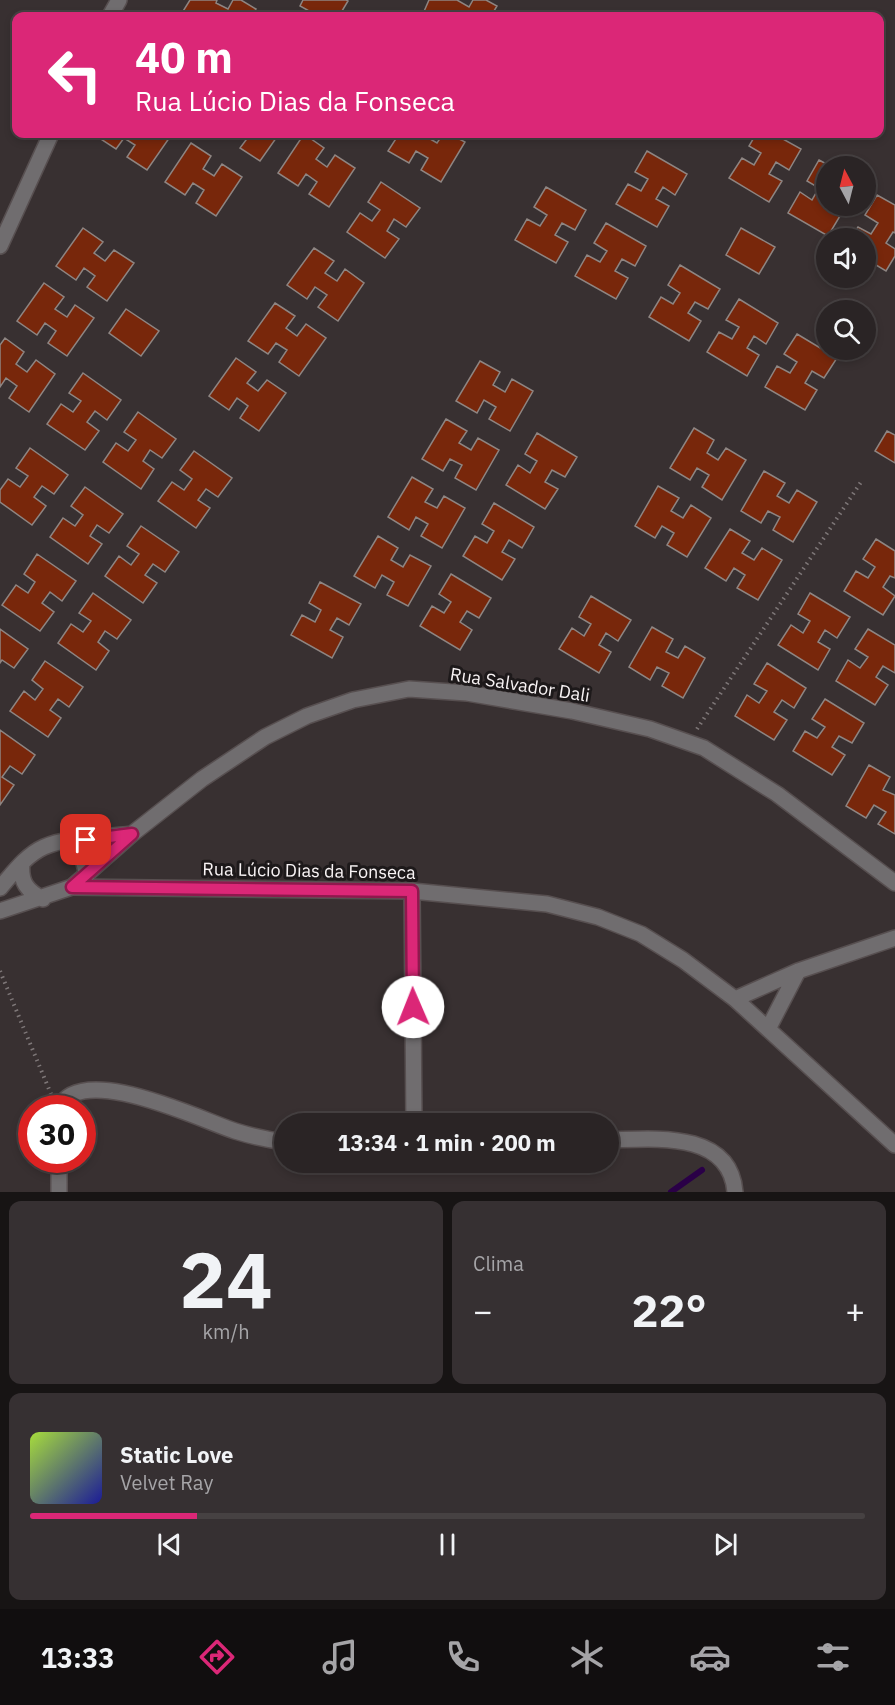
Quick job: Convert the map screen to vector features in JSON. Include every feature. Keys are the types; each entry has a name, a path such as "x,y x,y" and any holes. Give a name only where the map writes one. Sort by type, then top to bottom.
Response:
{"street":[{"path":"0,246 49,138"},
{"name":"Rua Salvador Dali","path":"0,911 43,899 72,887 132,834 202,779 265,737 307,716 353,700 409,689 467,693 572,711 650,729 704,748 777,794 895,883"},
{"path":"0,888 22,863 44,847 71,840 132,834"},
{"path":"71,840 81,852 87,875"},
{"path":"22,863 22,879 26,888 43,899"},
{"name":"Rua Lúcio Dias da Fonseca","path":"72,887 412,891 547,904 598,917 641,934 682,960 735,999 895,1145"},
{"path":"412,891 414,1113"},
{"path":"735,999 798,970 895,939"},
{"path":"768,1029 798,970"},
{"path":"71,1095 112,1090 165,1104 235,1131 274,1140"},
{"path":"619,1140 663,1138 692,1143 713,1150 730,1174 735,1192"},
{"path":"59,1173 59,1192"}],"path":[{"path":"687,742 861,482"},
{"path":"0,971 53,1095"}],"building":[{"path":"190,0 217,0 216,3 228,9 233,0 241,0 256,9 254,12 182,12"},
{"path":"303,0 348,1 341,12 311,12 300,6"},
{"path":"429,0 457,0 469,7 473,0 486,0 497,6 493,12 424,12"},
{"path":"99,138 124,138 116,149"},
{"path":"124,138 169,138 147,170 127,157 135,145"},
{"path":"248,138 276,138 260,161 240,148"},
{"path":"301,138 310,138 324,148 316,159 327,167 335,155 355,168 329,207 309,194 317,182 306,174 298,186 278,173"},
{"path":"396,138 428,138 437,143 440,138 458,138 465,142 441,182 421,170 428,158 416,151 409,163 388,151"},
{"path":"754,138 781,138 801,149 789,170 776,162 769,174 782,181 769,202 729,178 742,158 754,165 761,153 749,146"},
{"path":"191,143 211,156 203,169 214,176 222,164 242,177 216,216 196,203 204,190 193,183 185,195 165,182"},
{"path":"647,151 687,174 675,195 663,187 656,199 669,206 657,227 616,204 628,184 641,191 648,179 635,172"},
{"path":"816,165 816,186 807,181"},
{"path":"381,182 420,208 406,227 394,219 387,231 399,239 385,258 347,232 360,213 372,221 380,210 368,202"},
{"path":"546,187 586,210 575,230 562,223 555,235 568,242 556,263 515,240 527,219 540,226 547,215 534,207"},
{"path":"800,192 812,200 816,193 816,216 840,216 833,228 816,229 788,213"},
{"path":"877,195 895,205 895,233 893,232 886,243 895,249 895,256 886,271 876,265 875,228 878,223 867,216 876,216"},
{"path":"606,223 646,246 635,266 622,259 615,271 628,278 616,299 575,276 587,255 600,262 607,251 594,243"},
{"path":"83,228 103,242 94,253 105,261 114,250 134,263 107,301 87,287 95,276 84,268 76,280 56,266"},
{"path":"741,228 775,247 759,274 726,255"},
{"path":"314,248 334,261 325,273 337,281 345,269 364,283 338,321 318,307 327,295 315,287 307,299 287,285"},
{"path":"680,265 720,289 708,309 695,302 688,313 701,321 689,341 649,317 661,297 673,304 680,293 668,285"},
{"path":"44,283 64,297 55,309 67,317 75,305 94,318 67,356 48,343 56,331 45,323 37,335 17,321"},
{"path":"739,299 778,323 766,344 754,336 747,348 759,355 747,376 707,352 719,332 732,339 739,327 726,320"},
{"path":"275,303 295,316 286,328 297,336 306,324 326,338 299,376 279,362 287,350 276,343 268,354 248,341"},
{"path":"126,309 159,331 141,356 109,333"},
{"path":"797,334 816,345 816,360 836,360 824,378 812,371 805,383 817,390 805,410 765,387 777,366 790,373 797,362 784,354"},
{"path":"5,338 24,352 16,364 27,372 36,360 55,374 29,412 9,398 17,386 6,378 0,387 0,345"},
{"path":"236,358 256,372 247,383 258,391 267,380 286,393 259,431 240,418 248,406 237,398 229,410 209,396"},
{"path":"480,361 500,372 493,385 505,392 512,379 533,391 510,431 489,419 496,407 484,400 477,413 456,401"},
{"path":"83,373 121,400 107,420 95,411 87,422 99,431 85,450 47,424 61,404 73,412 81,401 69,393"},
{"path":"138,412 176,439 162,458 150,450 143,461 154,469 141,489 103,462 116,443 128,451 136,440 124,432"},
{"path":"446,419 467,431 459,443 471,450 478,438 499,450 476,490 455,478 462,465 450,459 443,471 422,459"},
{"path":"694,428 714,440 707,453 718,460 726,448 746,460 722,500 702,487 709,475 697,468 690,480 670,468"},
{"path":"887,431 895,435 895,463 875,451"},
{"path":"537,433 577,457 565,477 552,470 545,482 558,489 545,509 506,485 518,465 530,473 537,461 525,454"},
{"path":"30,448 68,475 54,494 42,486 34,497 46,506 32,525 0,502 0,490 8,479 20,487 28,476 16,468"},
{"path":"194,451 232,478 218,497 206,489 198,500 210,508 196,528 158,501 172,482 184,490 192,479 180,470"},
{"path":"764,471 785,483 777,496 789,503 797,490 817,502 793,542 773,530 780,517 768,511 761,523 741,511"},
{"path":"412,477 433,489 425,502 437,508 444,496 465,508 442,548 421,536 428,524 416,517 409,530 388,517"},
{"path":"658,486 679,498 671,511 683,518 691,505 711,518 687,557 667,545 674,533 662,526 655,538 635,526"},
{"path":"85,487 123,514 109,533 97,525 90,536 102,544 88,564 50,537 63,518 75,526 83,515 71,506"},
{"path":"494,503 534,527 522,548 509,540 502,552 515,559 502,580 463,556 475,536 487,543 494,531 482,524"},
{"path":"141,526 179,552 165,572 153,564 145,575 157,583 143,603 105,576 119,556 131,565 139,554 127,546"},
{"path":"730,529 750,541 742,553 754,560 762,548 782,560 758,600 737,588 745,575 734,568 726,581 705,568"},
{"path":"378,536 398,548 391,560 403,567 410,555 431,566 408,606 387,595 394,582 382,575 375,588 354,576"},
{"path":"876,539 895,551 895,578 890,576 883,587 895,596 883,615 844,591 856,571 868,578 875,567 863,559"},
{"path":"37,554 76,581 62,601 50,592 42,603 54,612 40,631 2,605 16,585 28,593 35,582 24,574"},
{"path":"451,574 491,598 479,618 467,611 460,622 472,630 460,650 420,626 432,606 444,613 451,602 439,594"},
{"path":"320,582 361,604 349,625 337,618 330,630 343,637 332,658 291,635 302,615 315,622 321,610 309,603"},
{"path":"93,593 131,620 117,639 105,631 98,642 109,651 96,670 58,643 71,624 83,632 91,621 79,613"},
{"path":"810,593 850,617 837,638 825,630 818,642 830,649 818,670 778,645 791,625 803,633 810,621 798,614"},
{"path":"591,596 631,620 618,641 606,633 599,645 611,652 599,673 559,649 572,628 584,636 591,624 579,617"},
{"path":"652,627 673,639 666,652 678,658 685,646 705,658 683,698 662,686 669,673 657,667 650,680 629,667"},
{"path":"0,629 28,649 14,668 2,660 0,663"},
{"path":"868,629 895,645 895,673 883,666 876,677 888,685 875,705 836,681 848,660 860,668 868,657 855,649"},
{"path":"45,661 83,687 69,707 58,699 50,710 61,718 48,737 10,711 24,691 35,700 43,689 32,680"},
{"path":"767,663 806,688 794,708 782,700 774,712 787,720 774,740 735,716 747,695 759,703 767,691 754,684"},
{"path":"825,699 864,723 852,743 839,736 832,747 845,755 832,775 793,751 805,731 817,738 825,727 812,719"},
{"path":"0,730 35,755 22,774 10,766 2,777 14,785 0,805"},
{"path":"869,765 890,777 883,790 895,795 895,834 878,824 886,812 874,805 866,818 846,806"}],"waterway":[{"path":"671,1192 702,1170"}],"route":[{"path":"86,840 132,834 72,887 412,891 413,1007"}]}
